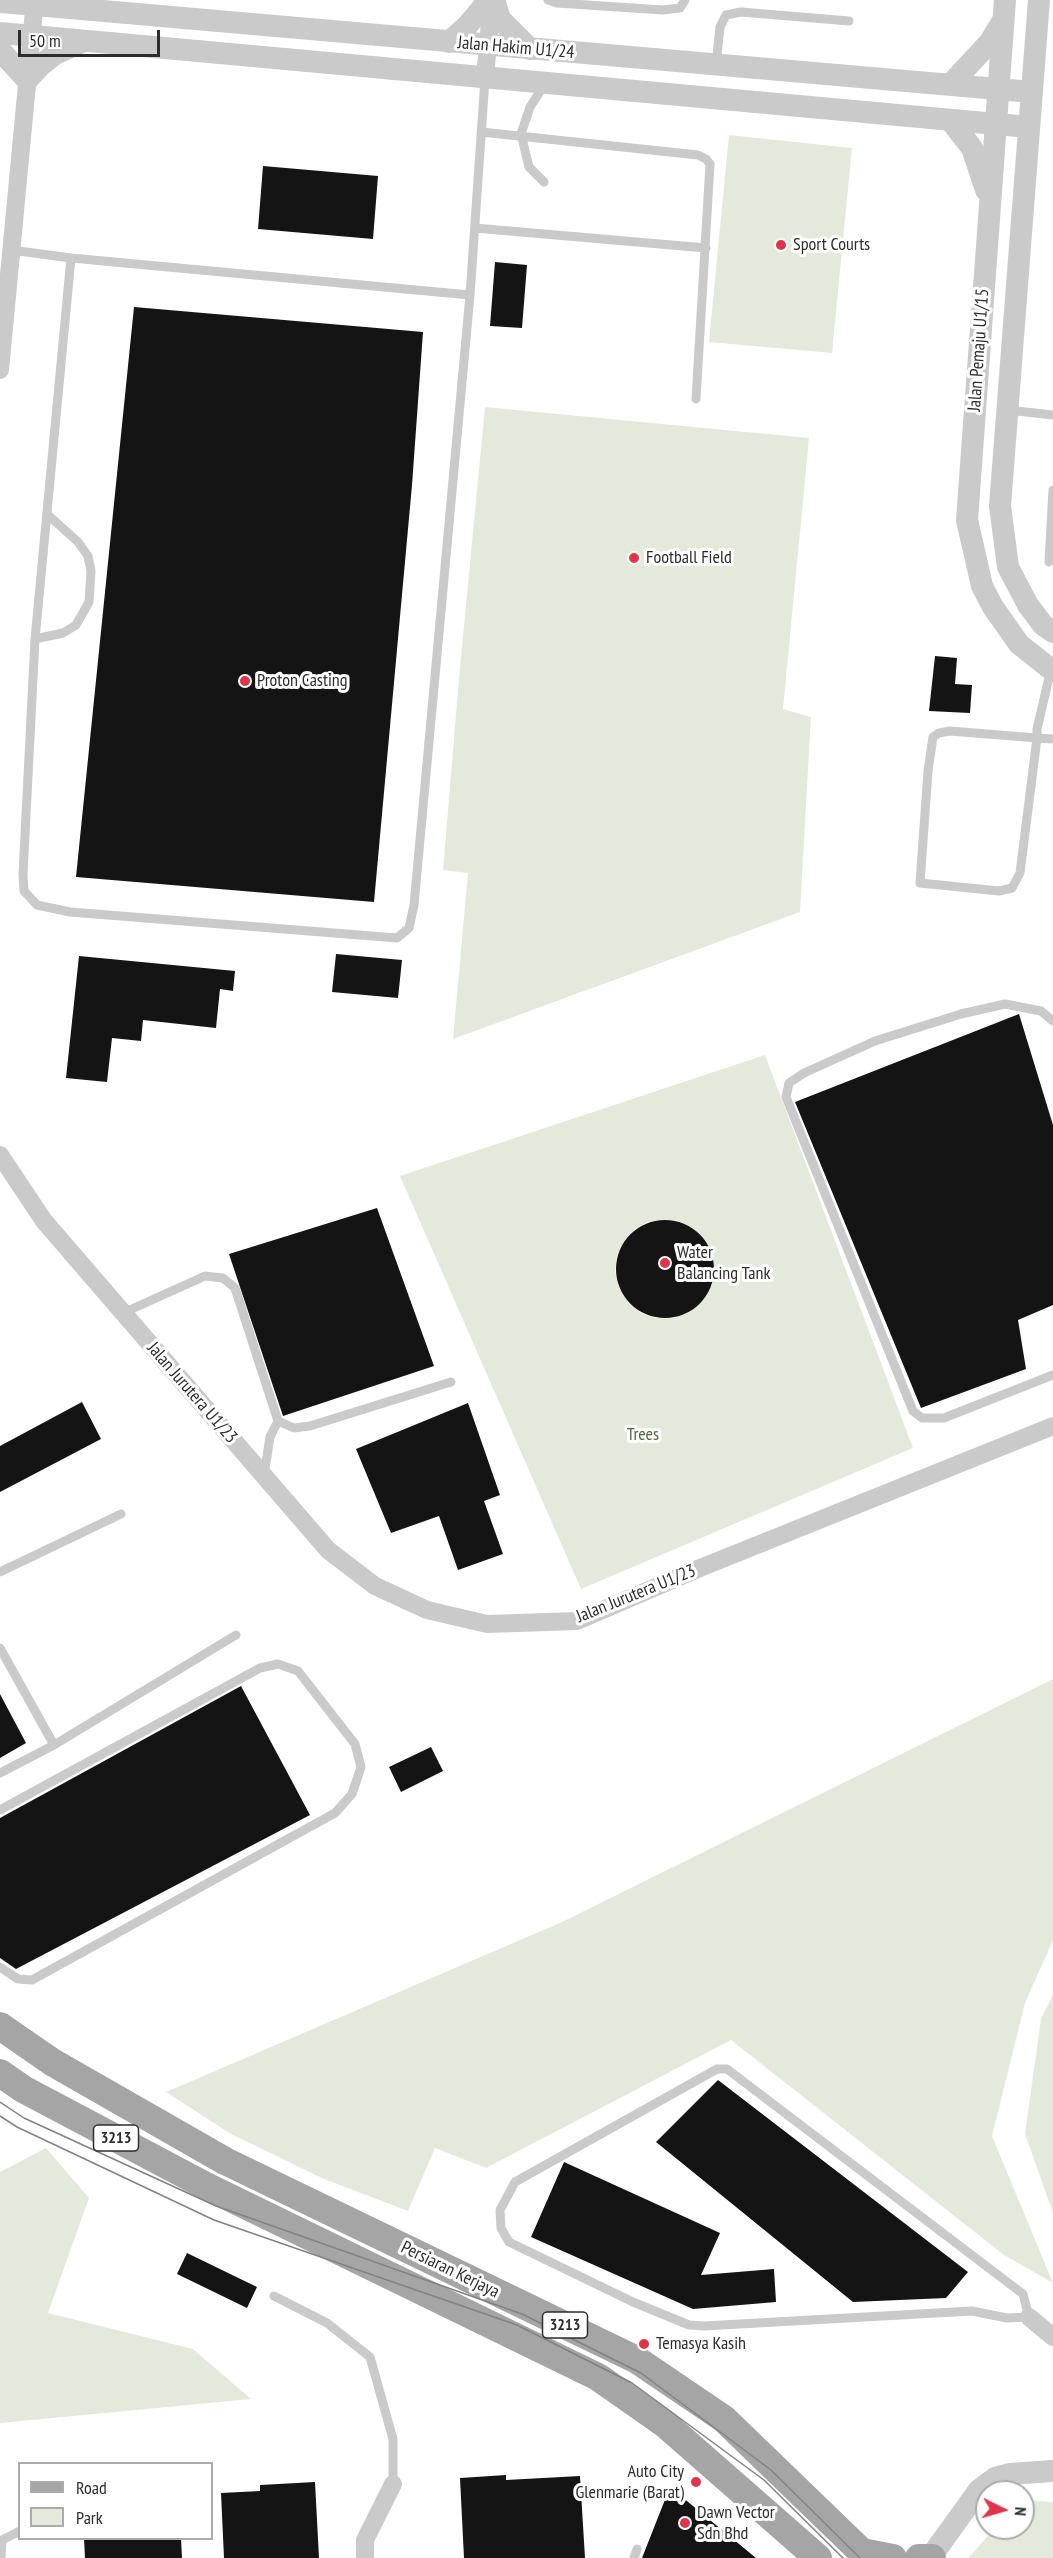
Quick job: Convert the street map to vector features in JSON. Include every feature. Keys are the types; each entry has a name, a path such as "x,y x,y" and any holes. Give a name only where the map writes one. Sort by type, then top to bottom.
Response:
{"main road":[{"name":"Persiaran Kerjaya","path":"0,2026 52,2062 225,2161 637,2360 724,2419 865,2555"},
{"name":"Persiaran Kerjaya","path":"0,2073 23,2090 208,2187 598,2378 665,2424 818,2558"},
{"path":"865,2555 893,2558"}],"street":[{"path":"449,42 492,0"},
{"path":"485,77 492,0"},
{"path":"492,0 500,19 530,49"},
{"name":"Jalan Pemaju U1/15","path":"1039,0 1000,506 1008,567 1028,605 1043,625 1053,632"},
{"name":"Jalan Hakim U1/24","path":"0,2 76,5 449,42 1032,92"},
{"path":"0,370 34,3"},
{"path":"950,86 990,42 1004,10"},
{"name":"Jalan Pemaju U1/15","path":"1004,10 967,520 982,586 993,607 1019,644 1052,670"},
{"name":"Jalan Hakim U1/24","path":"0,33 1029,127"},
{"path":"27,80 41,64 55,54 85,40"},
{"path":"0,50 27,80"},
{"path":"950,120 972,148 990,200"},
{"name":"Jalan Jurutera U1/23","path":"0,1155 44,1221 328,1550 375,1586 427,1610 487,1624 578,1621 700,1568 1053,1426"},
{"path":"1029,2317 1053,2337"},
{"path":"928,2558 979,2490 995,2478 1010,2474 1053,2472"},
{"path":"365,2558 365,2540 393,2484"}],"lane":[{"path":"548,0 557,3 663,10 680,8 685,0"},
{"path":"717,65 720,27 726,15 741,12 849,21"},
{"path":"71,258 35,639 24,891 37,905 70,912 397,938 409,928 414,905 470,295 485,77"},
{"path":"544,84 530,107 521,134 529,167 544,182"},
{"path":"482,132 521,134 698,155 706,159 710,165 696,399"},
{"path":"475,228 706,248"},
{"path":"11,250 71,258 470,295"},
{"path":"1008,410 1053,415"},
{"path":"1048,562 1053,490"},
{"path":"35,639 63,633 76,625 89,602 91,571 88,556 78,542 47,514"},
{"path":"1052,670 1037,738 1020,873 1012,888 999,891 920,884 928,771 933,737 950,731 1037,738 1053,739"},
{"path":"1053,1021 1041,1011 1005,1004 961,1014 875,1041 804,1073 789,1083 786,1097 913,1411 922,1418 944,1418 1053,1375"},
{"path":"123,1313 205,1276 223,1278 235,1288 278,1421 270,1437 264,1475"},
{"path":"278,1421 294,1428 310,1426 451,1382"},
{"path":"0,1572 121,1514"},
{"path":"0,1773 54,1745 236,1635"},
{"path":"0,1648 54,1745"},
{"path":"0,1810 260,1668 278,1664 298,1671 355,1743 361,1767 352,1794 335,1813 32,1980 18,1979 0,1967"},
{"path":"717,2069 727,2069 1023,2294 1029,2317 1007,2318 972,2311 689,2325 633,2302 509,2242 501,2228 500,2210 515,2182 717,2069"},
{"path":"274,2296 327,2323 370,2356 393,2439 393,2484"},
{"path":"1,2558 2,2540 18,2532"}],"green space":[{"name":"Sport Courts","path":"729,135 852,148 832,353 709,342"},
{"path":"485,407 809,438 783,709 811,717 800,912 453,1039 468,873 443,870"},
{"name":"Trees","path":"765,1055 913,1448 581,1589 400,1176","holes":["664,1220 679,1222 693,1229 704,1240 712,1254 714,1270 711,1286 702,1301 690,1312 674,1318 657,1318 641,1313 628,1302 619,1288 615,1271 617,1256 624,1241 634,1230 648,1222"]},
{"path":"1053,1679 1053,1940 1025,2003 992,2136 1053,2283 1004,2255 731,2040 486,2168 435,2148 408,2211 324,2179 231,2134 166,2092 562,1922"},
{"path":"1053,1994 1053,2213 1025,2134 1041,2019"},
{"path":"46,2148 89,2198 48,2313 193,2349 251,2399 0,2423 0,2172"},
{"path":"1035,2501 1053,2502 1053,2558 968,2558 984,2540 1035,2540"}],"building":[{"path":"263,166 378,176 373,239 258,229"},
{"path":"495,262 527,265 522,328 490,326"},
{"name":"Proton Casting","path":"134,307 423,332 412,485 374,902 76,877"},
{"path":"935,656 957,658 955,684 972,685 970,713 929,711"},
{"path":"336,954 402,960 398,998 332,992"},
{"path":"79,956 235,971 233,991 220,989 216,1028 143,1020 141,1041 112,1038 107,1082 66,1078"},
{"path":"1019,1014 1053,1125 1053,1305 1018,1320 1026,1369 921,1408 795,1102"},
{"path":"377,1208 434,1366 283,1416 229,1254"},
{"name":"Water Balancing Tank","path":"665,1220 684,1224 700,1234 710,1250 714,1269 710,1288 700,1304 684,1314 665,1318 646,1314 630,1304 620,1288 616,1269 620,1250 630,1234 646,1224"},
{"path":"82,1402 101,1439 0,1492 0,1446"},
{"path":"468,1403 500,1495 484,1501 503,1554 458,1570 439,1516 391,1533 356,1449"},
{"path":"241,1686 310,1815 16,1969 0,1958 0,1818"},
{"path":"0,1694 26,1743 0,1758"},
{"path":"431,1747 443,1771 401,1792 389,1767"},
{"path":"718,2080 968,2272 946,2298 853,2302 656,2142"},
{"path":"564,2162 720,2233 701,2275 774,2269 776,2302 693,2309 531,2237"},
{"path":"187,2253 257,2287 247,2308 177,2274"},
{"path":"506,2475 506,2480 580,2476 585,2558 464,2558 460,2478"},
{"path":"315,2482 319,2558 224,2558 221,2493 260,2491 260,2485"},
{"name":"Dawn Vector Sdn Bhd","path":"670,2487 756,2558 642,2558"},
{"path":"84,2540 181,2540 182,2558 85,2558"}],"tram line":[{"path":"0,2102 24,2118 216,2206 522,2314 641,2373 771,2470 860,2558"},
{"path":"0,2116 17,2127 214,2220 517,2325 632,2383 764,2480 843,2558"}],"place":[{"name":"Sport Courts","path":"781,245"},
{"name":"Football Field","path":"634,558"},
{"name":"Proton Casting","path":"245,681"},
{"name":"Water Balancing Tank","path":"665,1263"},
{"name":"Temasya Kasih","path":"644,2344"},
{"name":"Auto City Glenmarie (Barat)","path":"696,2482"},
{"name":"Dawn Vector Sdn Bhd","path":"685,2523"}]}
